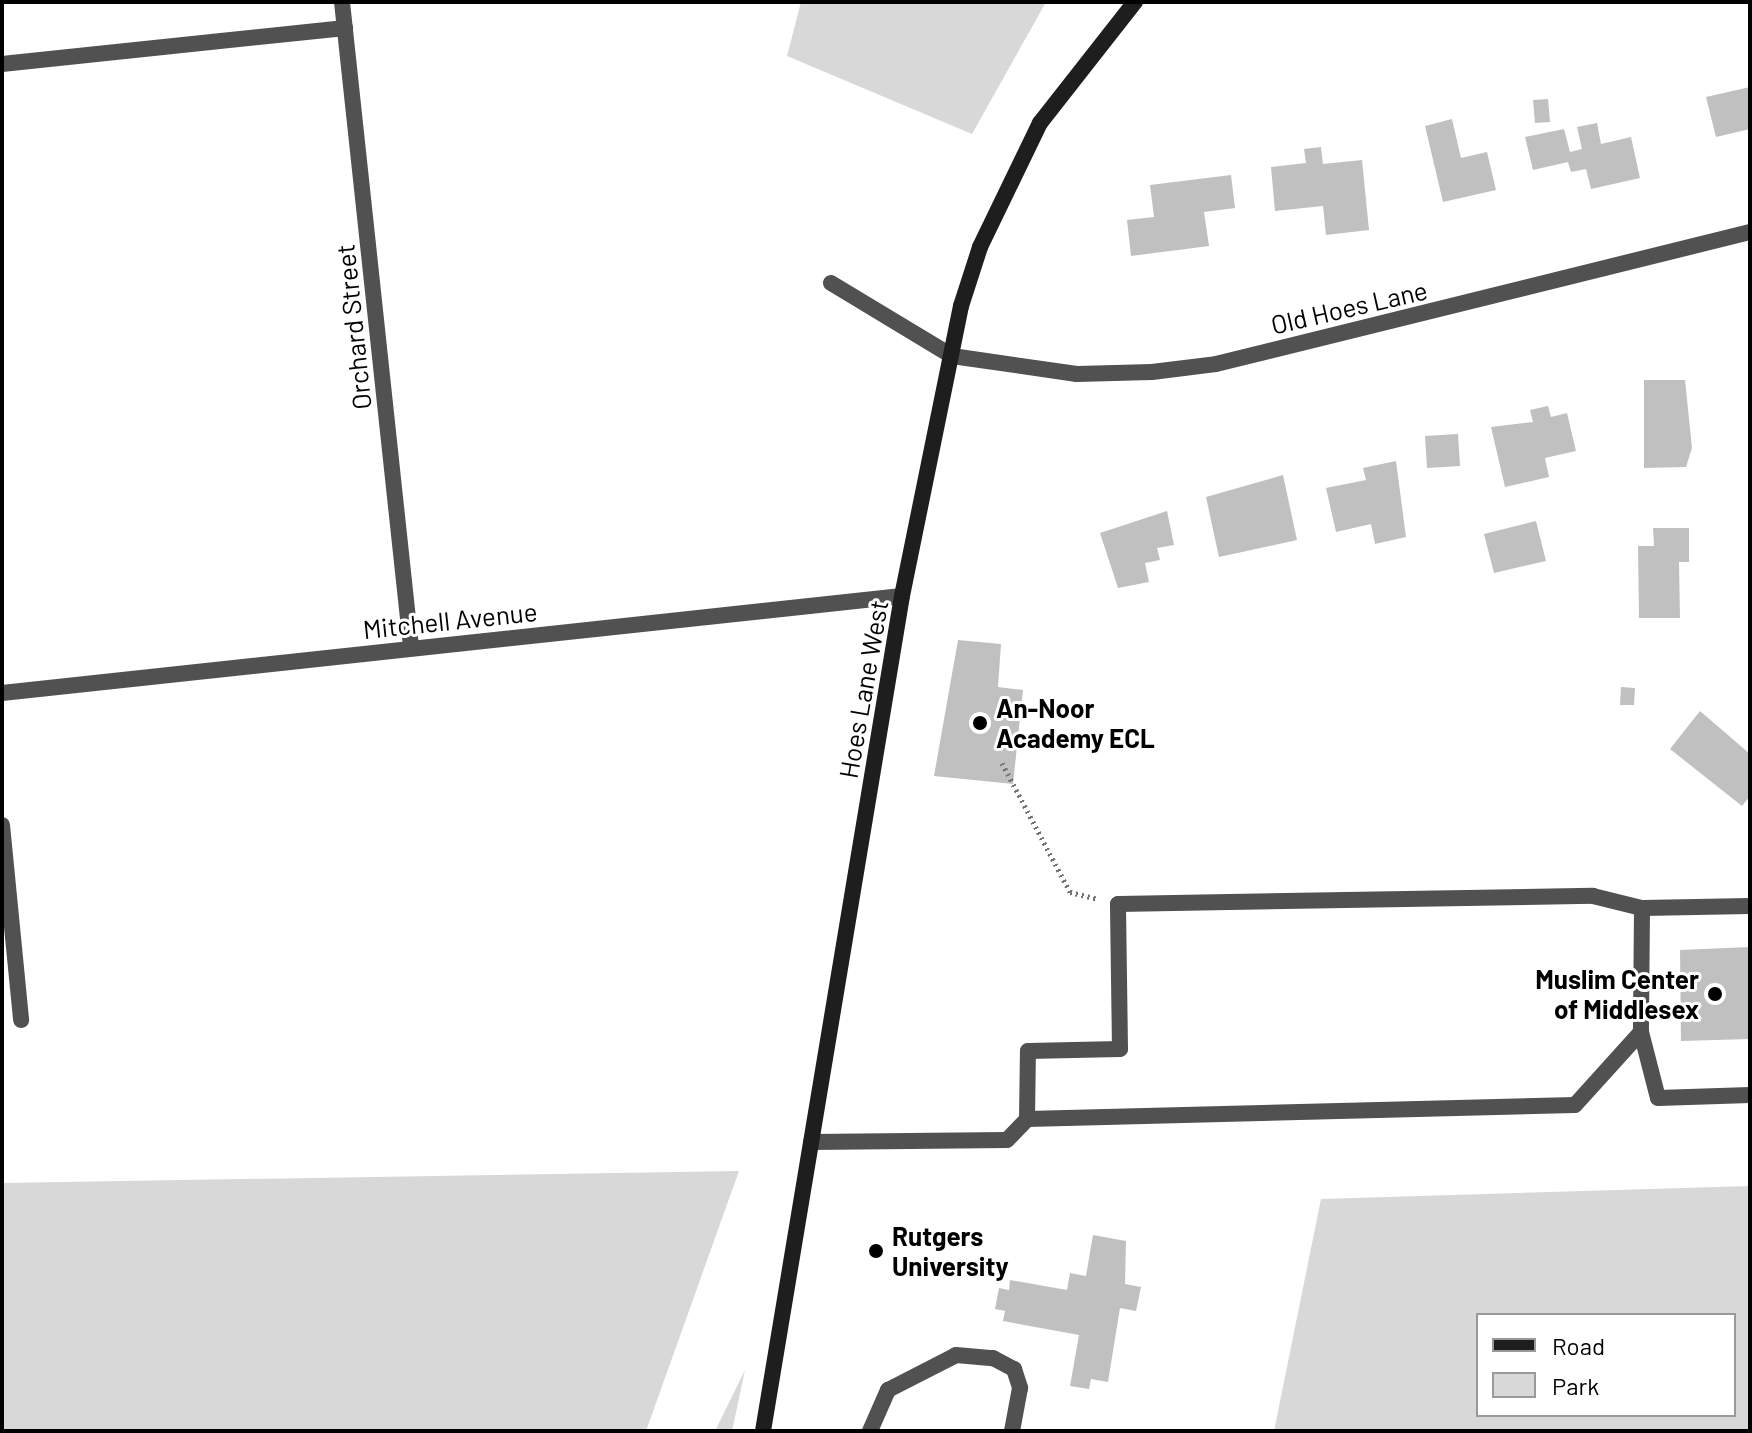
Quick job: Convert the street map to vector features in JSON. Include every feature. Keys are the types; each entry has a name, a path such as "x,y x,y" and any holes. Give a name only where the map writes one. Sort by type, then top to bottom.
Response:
{"street":[{"name":"Orchard Street","path":"342,2 411,647"},
{"name":"Hoes Lane West","path":"763,1431 902,596 952,356 980,247 1022,158 1078,68 1135,2"},
{"path":"2,64 345,28"},
{"name":"Old Hoes Lane","path":"952,356 1077,374 1216,364 1750,232"},
{"path":"831,283 952,356"},
{"name":"Mitchell Avenue","path":"2,693 902,596"},
{"path":"2,825 21,1020"},
{"path":"811,1142 1007,1140 1027,1119 1028,1051 1120,1049 1118,904 1593,896 1642,908 1750,906"},
{"path":"1642,908 1641,1032 1658,1098 1750,1095"},
{"path":"1027,1119 1575,1105 1641,1032"},
{"path":"870,1431 888,1390 956,1355 993,1358 1014,1369 1020,1388 1012,1431"}],"path":[{"path":"1002,763 1070,892 1118,904"}],"green space":[{"path":"801,2 1046,2 972,134 787,56"},
{"path":"739,1171 646,1431 2,1431 2,1183"},
{"path":"1750,1186 1750,1431 1274,1431 1321,1199"},
{"path":"745,1370 732,1431 715,1431"}],"building":[{"path":"1750,87 1750,129 1716,137 1706,97"},
{"path":"1548,99 1550,122 1535,123 1533,100"},
{"path":"1452,119 1461,158 1487,152 1496,190 1443,202 1425,126"},
{"path":"1597,123 1601,144 1631,137 1640,178 1591,189 1586,169 1571,172 1568,162 1533,170 1525,137 1564,129 1570,152 1582,149 1577,127"},
{"path":"1321,147 1323,164 1362,160 1369,230 1326,235 1323,206 1275,211 1271,167 1306,163 1304,149"},
{"path":"1231,175 1235,208 1204,212 1209,246 1131,256 1127,220 1154,217 1150,185"},
{"path":"1644,380 1685,380 1692,448 1686,467 1644,468"},
{"path":"1548,406 1551,417 1567,413 1576,451 1545,458 1549,477 1505,487 1491,427 1533,422 1530,410"},
{"path":"1458,434 1460,466 1427,468 1425,436"},
{"path":"1396,461 1406,537 1375,544 1371,524 1336,532 1326,488 1366,480 1363,468"},
{"path":"1283,475 1297,540 1219,557 1206,497"},
{"path":"1167,511 1174,545 1157,548 1160,560 1145,563 1149,582 1118,588 1100,533"},
{"path":"1536,521 1546,561 1494,573 1484,534"},
{"path":"1653,528 1689,528 1689,562 1679,562 1680,618 1639,618 1638,546 1654,546"},
{"name":"An-Noor Academy ECL","path":"958,640 1001,644 998,687 1023,690 1013,784 934,776"},
{"path":"1621,687 1635,688 1634,705 1620,705"},
{"path":"1700,711 1750,754 1750,796 1742,806 1670,749"},
{"name":"Muslim Center of Middlesex","path":"1750,947 1750,1039 1681,1041 1680,950"},
{"path":"1093,1235 1126,1241 1125,1284 1141,1287 1136,1311 1120,1308 1108,1382 1091,1379 1089,1389 1070,1386 1079,1335 1003,1321 1005,1311 995,1309 999,1288 1009,1290 1010,1280 1067,1290 1070,1273 1086,1276"}],"place":[{"name":"An-Noor Academy ECL","path":"980,723"},
{"name":"Muslim Center of Middlesex","path":"1715,994"},
{"name":"Rutgers University","path":"876,1251"}]}
